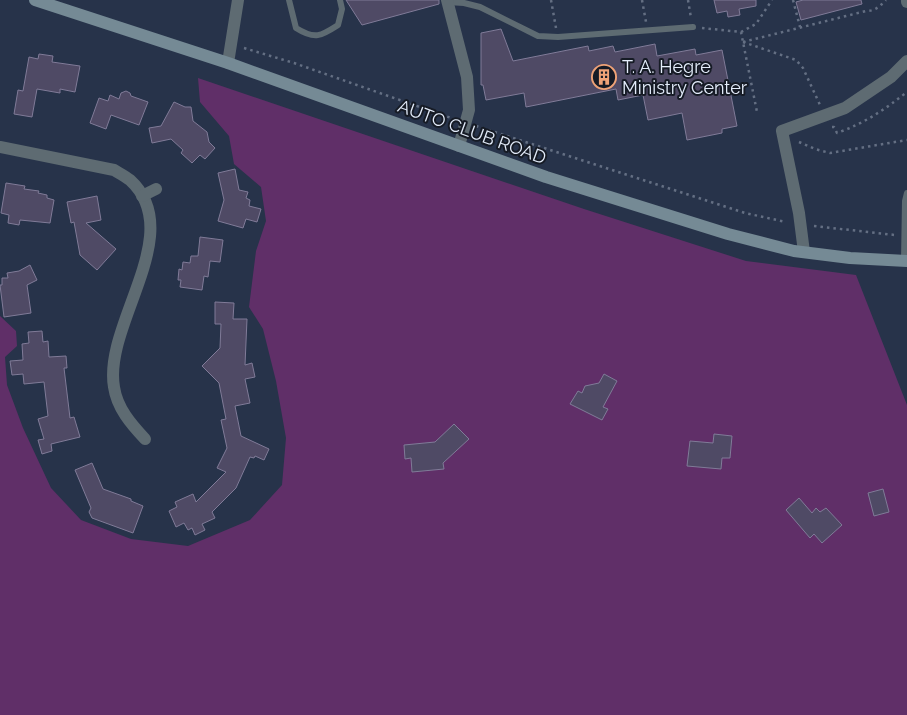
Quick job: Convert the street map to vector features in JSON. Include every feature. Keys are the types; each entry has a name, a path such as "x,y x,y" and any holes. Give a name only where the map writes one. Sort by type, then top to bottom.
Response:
{"street":[{"name":"AUTO CLUB ROAD","path":"35,0 228,64 546,177 728,234 804,252 850,258 905,261"},
{"path":"228,64 238,0"},
{"path":"447,1 467,77 469,110 459,146"},
{"path":"804,252 782,131 845,108 891,77 907,61"},
{"path":"0,147 114,170 130,180 142,196 150,214 151,233 147,253 112,368 114,388 120,407 130,424 145,439"},
{"path":"142,196 156,189"}],"lane":[{"path":"289,0 296,28 308,36 323,35 338,25 342,9 340,0"},
{"path":"447,1 480,7 538,36 558,37 693,27"},
{"path":"905,261 905,200 907,193"}],"path":[{"path":"551,0 558,37"},
{"path":"642,0 647,31"},
{"path":"688,0 693,27 742,32 756,24 772,0"},
{"path":"794,0 800,27"},
{"path":"743,42 872,11 877,9 886,0"},
{"path":"742,32 757,112"},
{"path":"743,42 796,60 803,68 825,115"},
{"path":"231,43 466,123 745,213 800,224 904,236"},
{"path":"827,129 834,127 838,133 857,126 881,112 907,92"},
{"path":"798,150 799,142 804,137"},
{"path":"799,142 815,150 830,153 907,140"}],"shaded area":[{"path":"198,78 584,209 746,261 856,275 907,405 907,715 0,715 0,316 16,331 17,346 5,357 7,385 23,428 51,488 81,520 131,539 188,546 250,520 282,485 286,438 276,381 263,329 249,307 256,251 266,221 261,187 234,164 229,136 200,102"}],"building":[{"path":"346,0 439,0 439,4 362,25"},
{"path":"714,0 756,0 756,6 739,9 740,15 728,17 727,11 717,13"},
{"path":"803,0 861,0 862,4 801,20 796,2"},
{"name":"T. A. Hegre Ministry Center","path":"501,29 513,61 588,46 589,51 613,46 615,52 655,44 657,56 695,49 696,55 722,50 737,126 722,129 722,133 687,140 682,113 648,120 643,95 618,100 616,89 526,107 524,93 486,100 483,85 481,85 481,33"},
{"path":"39,54 53,56 52,62 80,66 75,92 60,89 60,93 37,89 32,117 14,114 18,90 23,91 29,57 38,59"},
{"path":"126,91 131,96 148,102 139,125 111,115 106,129 90,123 99,98 108,101 110,95 119,99 121,93"},
{"path":"174,102 185,107 191,107 193,121 207,132 209,142 215,148 205,159 200,155 192,163 181,153 183,150 171,139 152,143 149,128 161,126"},
{"path":"235,169 239,190 248,192 246,198 250,200 249,206 261,209 257,222 246,219 243,228 218,221 224,200 218,173"},
{"path":"6,183 25,186 24,189 39,191 38,193 47,195 47,198 54,200 50,223 20,220 19,225 8,223 9,215 1,213"},
{"path":"97,196 101,220 86,223 116,249 97,270 80,255 74,222 71,223 67,202"},
{"path":"200,237 223,240 220,262 210,261 208,277 204,276 202,290 180,287 181,280 178,280 179,269 182,270 183,262 190,263 191,256 198,256"},
{"path":"30,265 37,280 27,285 31,313 4,317 0,285 2,285 2,278 8,278 7,273 19,271"},
{"path":"215,302 234,303 233,319 247,319 245,365 252,363 255,377 245,379 250,403 235,406 241,436 269,449 264,460 255,456 254,458 250,457 236,488 212,512 215,518 202,524 205,530 195,535 192,528 188,530 184,523 176,527 169,511 177,507 175,502 193,494 196,502 226,472 217,468 227,448 221,420 226,419 219,383 202,366 220,348 221,324 215,324"},
{"path":"42,331 43,342 48,341 49,357 66,356 67,368 64,368 70,418 74,417 80,437 51,444 52,451 42,454 38,440 44,439 38,419 48,416 44,382 24,384 23,374 12,375 10,361 23,360 22,344 29,343 28,332"},
{"path":"604,374 617,381 603,407 608,409 602,420 570,404 578,391 582,393 585,386 599,383"},
{"path":"454,424 469,439 443,463 444,469 412,472 411,458 405,459 404,445 435,442"},
{"path":"714,434 732,436 730,458 722,458 721,469 687,466 690,441 713,443"},
{"path":"92,463 103,489 131,499 131,501 143,506 133,533 92,518 89,512 91,508 75,470"},
{"path":"883,489 889,512 874,516 868,493"},
{"path":"799,498 812,513 816,508 820,512 826,508 842,525 822,543 814,534 810,538 786,510"}],"place":[{"name":"T. A. Hegre Ministry Center","path":"604,77"}]}
